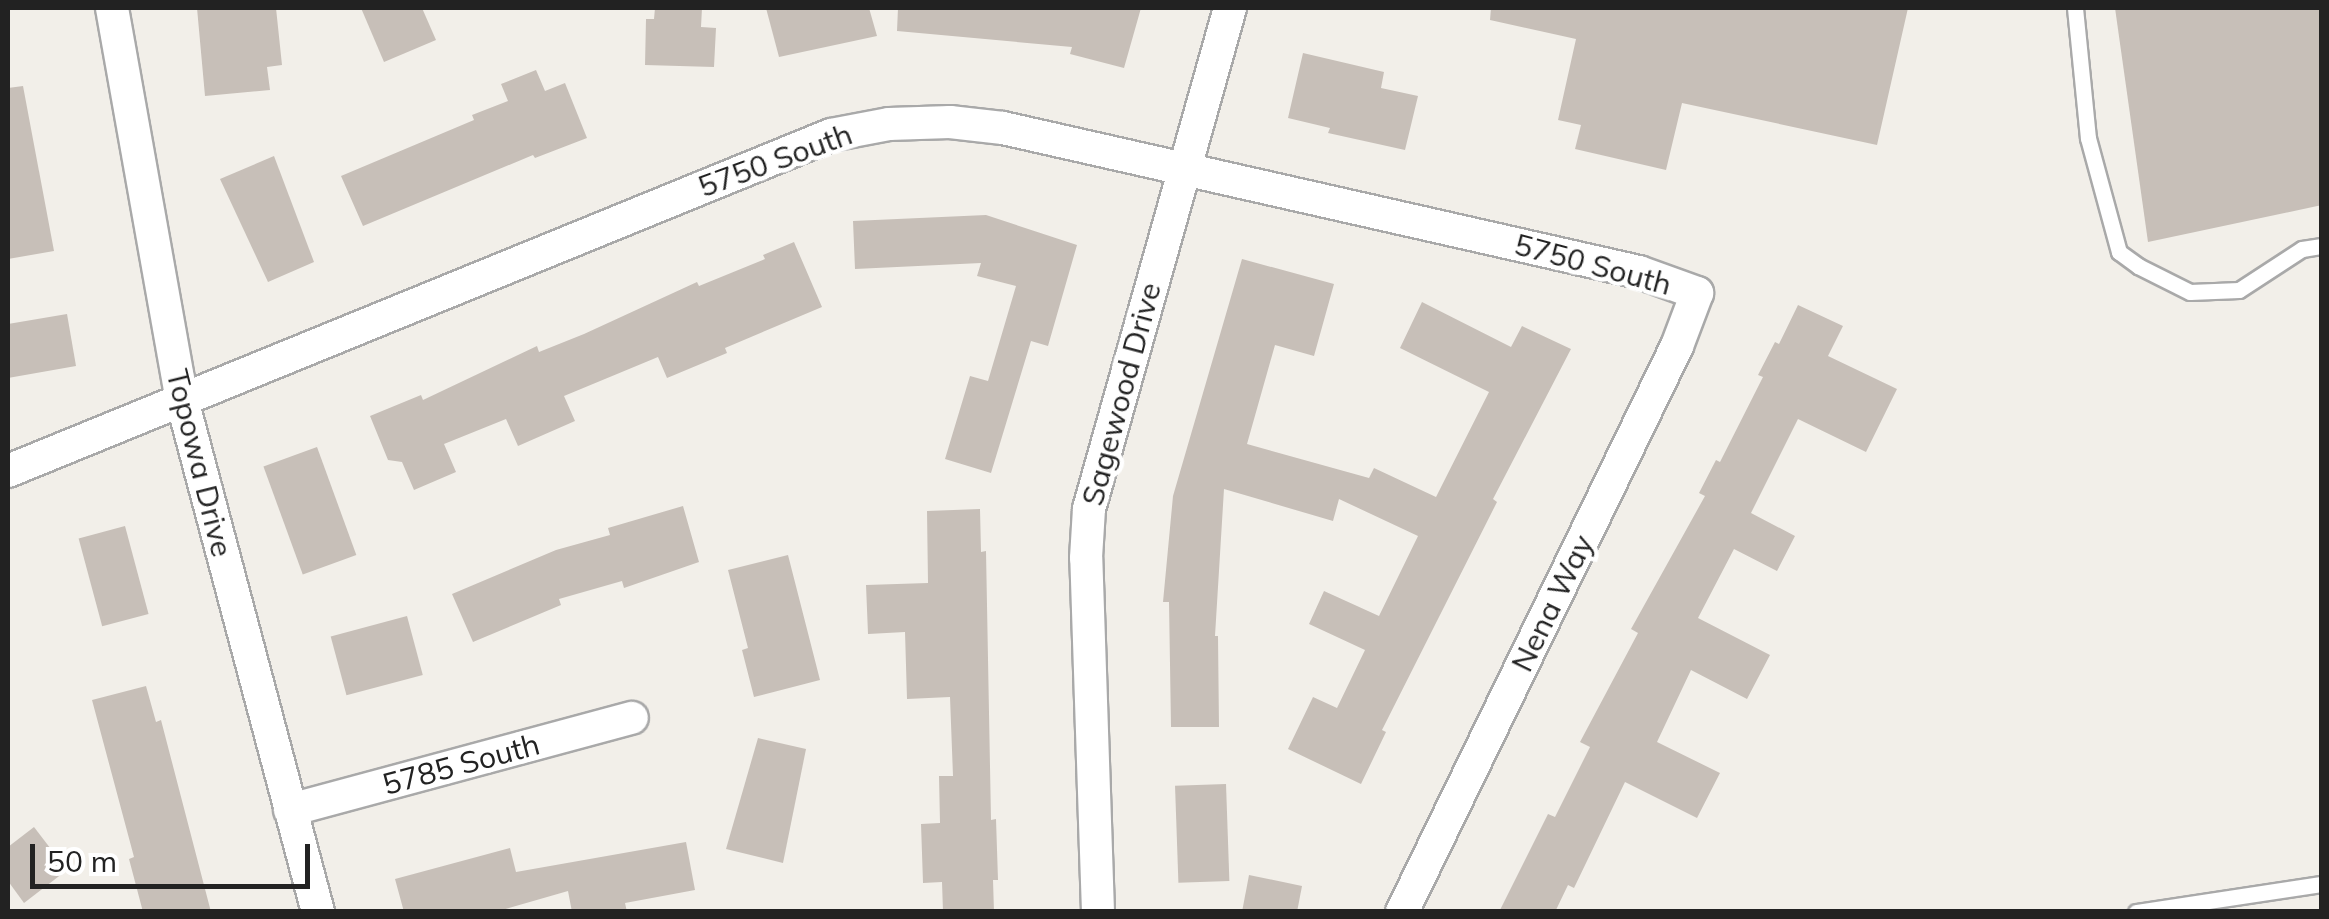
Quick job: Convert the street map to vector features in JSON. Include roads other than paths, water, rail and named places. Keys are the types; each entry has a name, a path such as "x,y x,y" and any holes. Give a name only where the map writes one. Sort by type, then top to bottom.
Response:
{"street":[{"name":"Topowa Drive","path":"112,8 182,400 318,912"},
{"name":"Sagewood Drive","path":"1098,912 1088,509 1230,8"},
{"name":"5750 South","path":"8,471 831,135 889,124 950,122 1003,128 1639,272 1697,293"},
{"name":"Nena Way","path":"1402,912 1677,346 1697,293"},
{"name":"5785 South","path":"290,810 632,718"}],"lane":[{"path":"2074,8 2088,138 2119,252 2190,292 2239,290 2302,248 2322,246"},
{"path":"2136,912 2322,884"}]}
